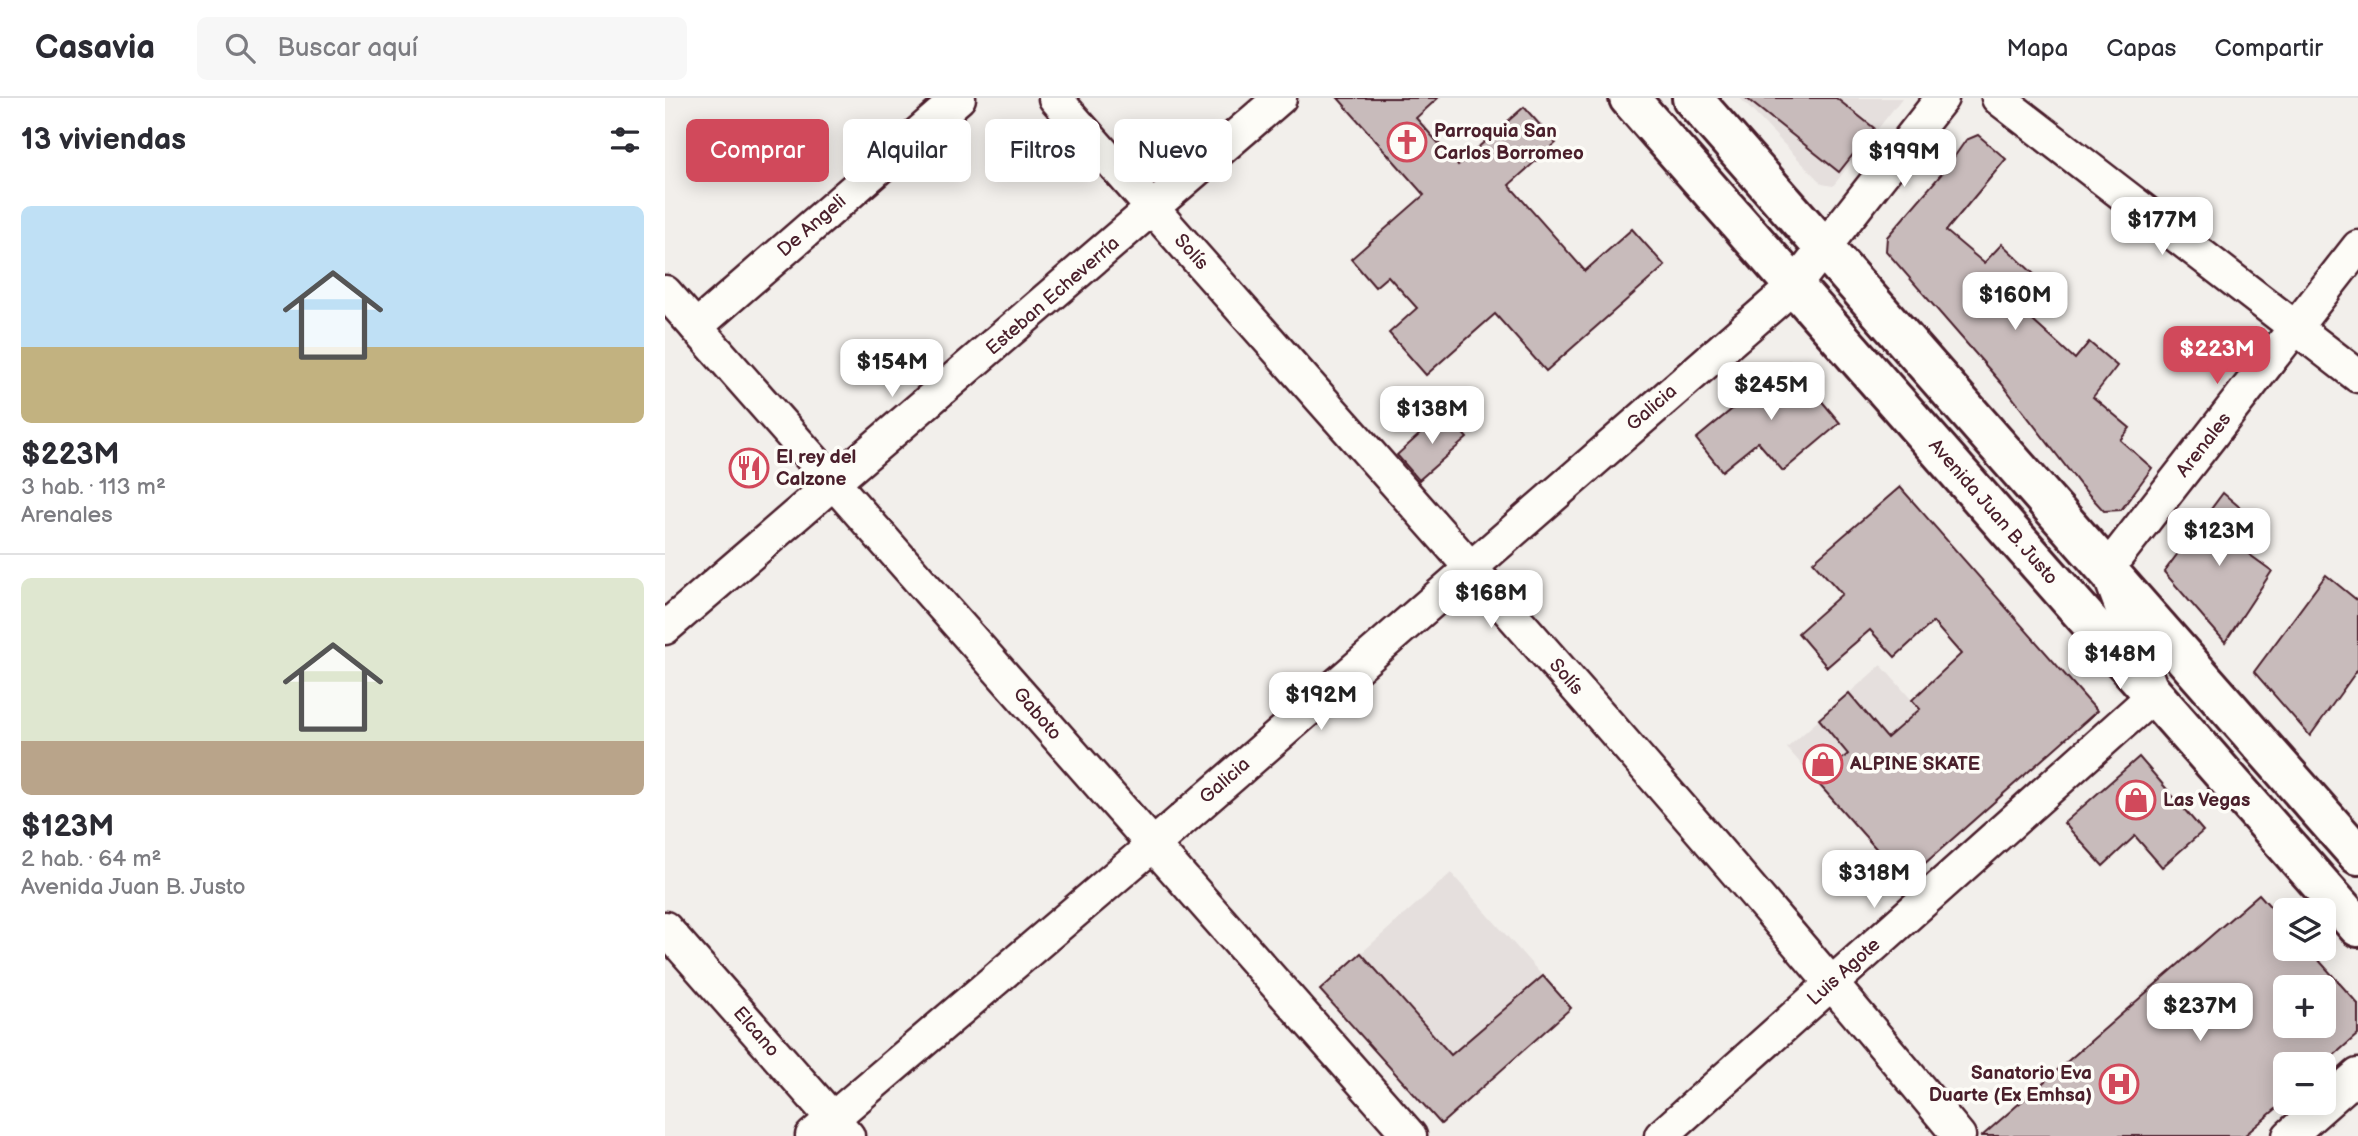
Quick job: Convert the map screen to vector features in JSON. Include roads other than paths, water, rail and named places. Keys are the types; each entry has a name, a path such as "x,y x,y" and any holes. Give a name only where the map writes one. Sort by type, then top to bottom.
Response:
{"main road":[{"name":"Avenida Juan B. Justo","path":"1629,98 2358,927"},
{"path":"1692,98 2358,855"}],"street":[{"name":"De Angeli","path":"696,327 958,98"},
{"name":"Solís","path":"1055,98 1470,566 1832,982 1959,1136"},
{"name":"Esteban Echeverría","path":"665,628 1280,98"},
{"name":"Galicia","path":"830,1130 1470,566 1794,285 1943,98"},
{"path":"1998,98 2358,376"},
{"name":"Arenales","path":"2107,569 2358,247"},
{"name":"Gaboto","path":"665,292 1409,1136"},
{"path":"2107,569 2154,695"},
{"name":"Luis Agote","path":"1661,1136 2154,695"},
{"name":"Elcano","path":"665,928 830,1130"},
{"path":"2290,1136 2358,1075"}],"place":[{"name":"Parroquia San Carlos Borromeo","path":"1407,142"},
{"name":"El rey del Calzone","path":"749,468"},
{"name":"ALPINE SKATE","path":"1823,764"},
{"name":"Las Vegas","path":"2136,800"},
{"name":"Sanatorio Eva Duarte (Ex Emhsa)","path":"2119,1084"}]}
